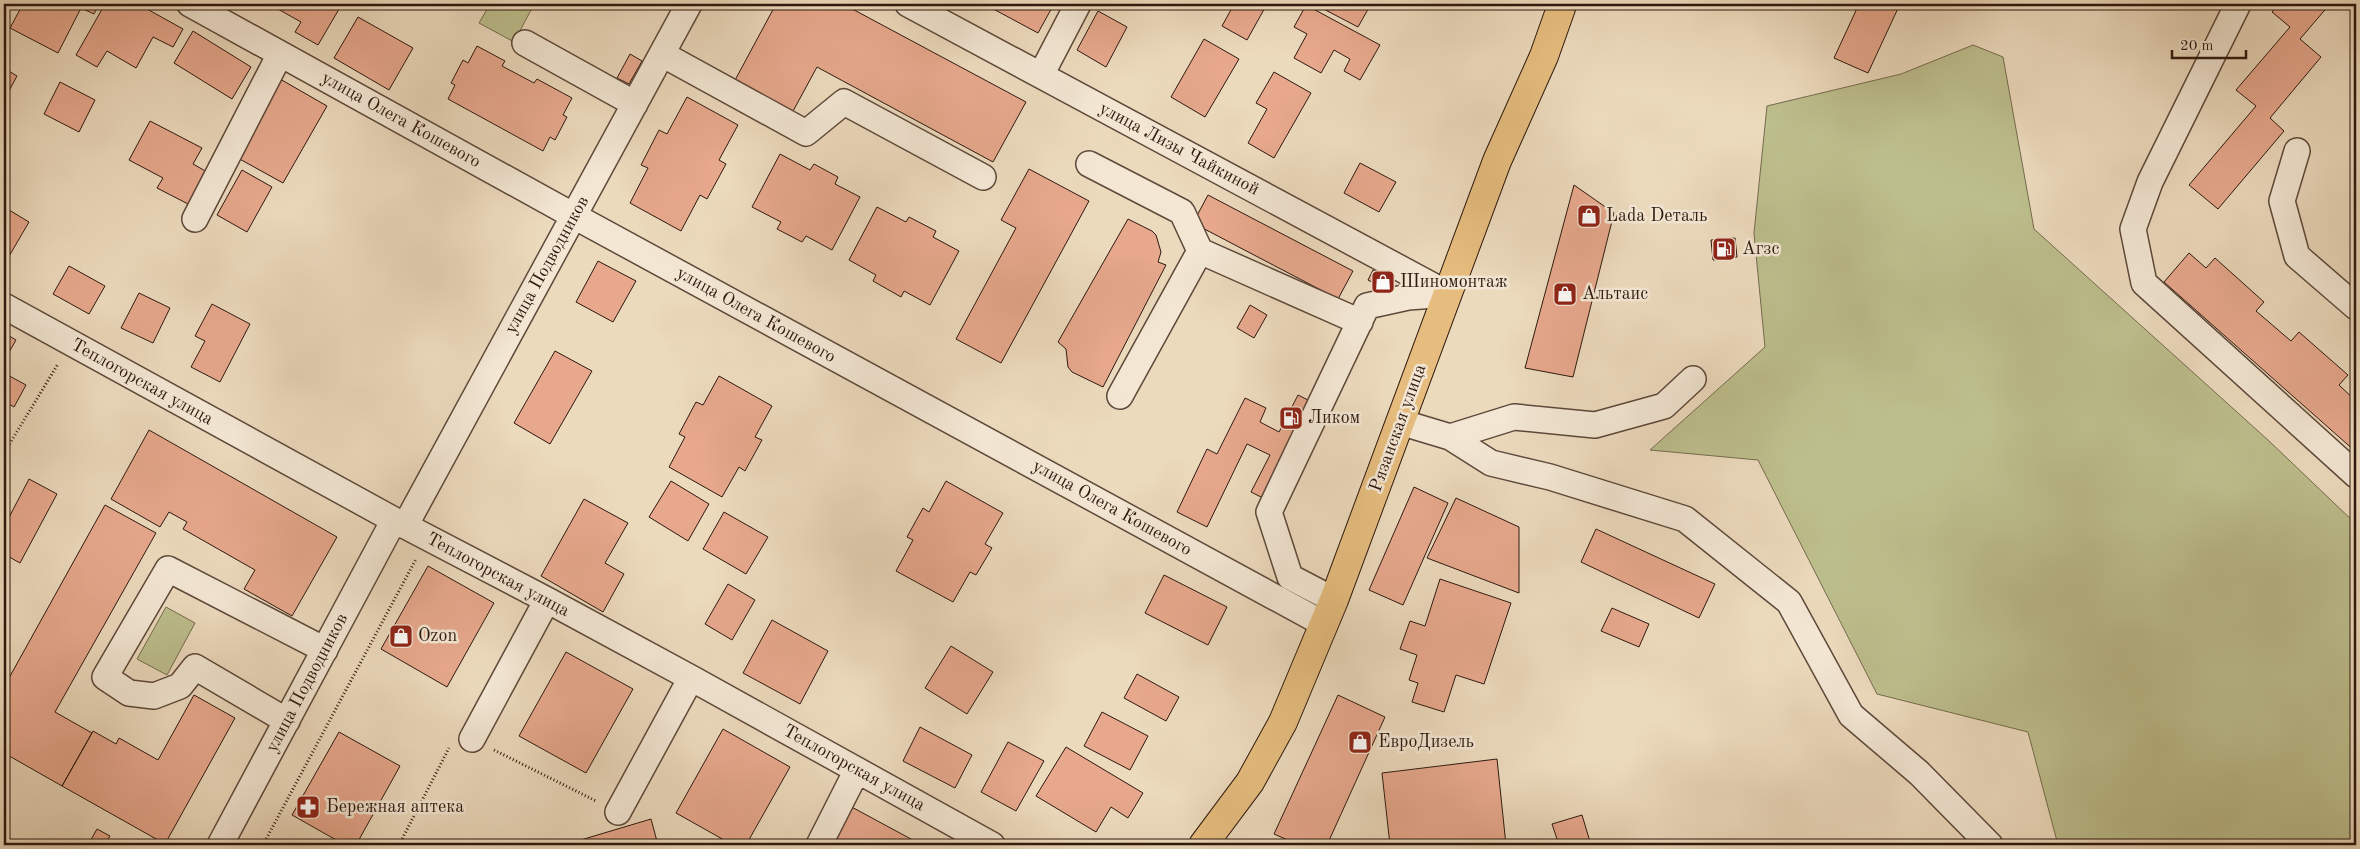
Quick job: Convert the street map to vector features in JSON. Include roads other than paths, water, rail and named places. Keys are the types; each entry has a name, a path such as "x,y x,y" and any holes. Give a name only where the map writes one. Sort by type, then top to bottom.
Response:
{"main road":[{"name":"Рязанская улица","path":"1203,845 1250,782 1284,722 1329,612 1497,161 1544,56 1564,5"}],"street":[{"name":"улица Олега Кошевого","path":"190,4 574,216 1329,612"},
{"name":"улица Подводников","path":"220,845 325,650 574,216 689,4"},
{"name":"улица Лизы Чайкиной","path":"908,4 1448,294"},
{"path":"1041,75 1078,4"},
{"path":"2238,4 2150,182 2133,229 2144,283 2356,475"},
{"path":"525,43 635,104"},
{"path":"195,219 280,54"},
{"path":"662,54 806,133 844,102 983,177"},
{"path":"2297,152 2282,201 2297,256 2356,307"},
{"path":"1089,164 1182,212 1200,251 1360,322"},
{"path":"1120,396 1200,251"},
{"path":"1329,612 1290,577 1269,512 1367,306 1408,297 1448,294"},
{"name":"Теплогорская улица","path":"4,306 399,523 691,678 992,845"},
{"path":"1450,436 1514,417 1595,425 1664,406 1693,379"},
{"path":"1400,422 1450,436 1491,463 1550,477 1685,519 1789,602 1850,715 1919,774 1990,845"},
{"path":"287,721 194,667 180,686 154,696 129,693 105,677 168,569 325,650"},
{"path":"472,739 547,600"},
{"path":"618,812 691,678"},
{"path":"819,845 857,770"}],"place":[{"name":"Lada Dеталь","path":"1589,216"},
{"name":"Агзс","path":"1724,249"},
{"name":"Шиномонтаж","path":"1383,282"},
{"name":"Альтаис","path":"1565,294"},
{"name":"Ликом","path":"1291,418"},
{"name":"Ozon","path":"401,636"},
{"name":"ЕвроДизель","path":"1360,742"},
{"name":"Бережная аптека","path":"308,807"}]}
